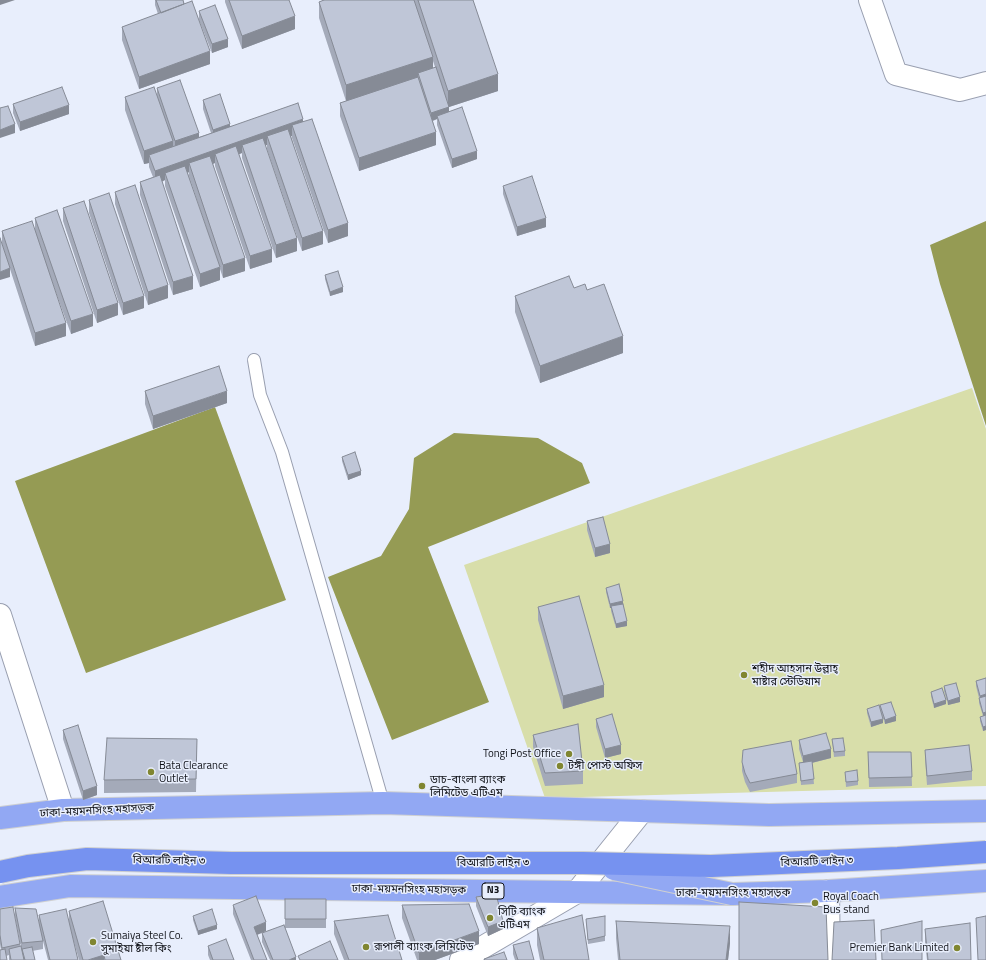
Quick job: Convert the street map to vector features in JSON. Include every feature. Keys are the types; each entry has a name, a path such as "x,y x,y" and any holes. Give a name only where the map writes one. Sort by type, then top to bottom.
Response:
{"highway":[{"name":"ঢাকা-ময়মনসিংহ মহাসড়ক","path":"0,818 63,810 383,803 769,815 986,811"},
{"name":"বিআরটি লাইন ৩","path":"0,872 28,866 88,859 231,863 583,863 711,866 898,858 986,852"},
{"path":"583,863 732,894"},
{"name":"ঢাকা-ময়মনসিংহ মহাসড়ক","path":"0,897 70,886 732,894 828,892 986,881"}],"street":[{"path":"870,0 896,74 960,90 986,83"},
{"path":"0,615 63,810"},
{"path":"460,960 577,892 642,811"},
{"path":"828,892 829,960"}],"lane":[{"path":"254,360 260,395 282,452 383,803"}],"shaded area":[{"path":"986,221 986,426 940,284 930,245"},
{"name":"শহীদ আহসান উল্লাহ্‌ মাষ্টার স্টেডিয়াম","path":"972,388 986,429 986,786 545,798 464,565"},
{"path":"215,407 286,600 86,673 15,481"},
{"path":"454,433 538,438 582,463 590,483 428,547 489,702 392,740 328,577 381,556 409,509 414,458"}],"building":[{"path":"156,0 183,0 184,4 161,13"},
{"path":"229,0 289,0 295,16 242,36"},
{"path":"324,0 414,0 433,57 346,85 319,2"},
{"path":"418,0 473,0 498,74 448,91"},
{"path":"192,1 210,51 139,77 122,27"},
{"path":"215,5 228,39 212,44 199,11"},
{"path":"436,67 449,107 431,113 418,73"},
{"path":"418,77 436,132 359,158 340,103"},
{"path":"180,80 199,133 175,141 157,88"},
{"path":"62,87 69,105 20,122 13,104"},
{"path":"154,87 173,141 144,151 125,97"},
{"path":"220,94 230,124 213,130 203,100"},
{"path":"298,103 303,119 155,171 149,155"},
{"path":"8,106 15,124 0,130 0,108"},
{"path":"462,107 477,151 452,159 437,116"},
{"path":"312,119 348,223 328,230 292,125"},
{"path":"288,129 323,231 302,238 267,136"},
{"path":"263,138 297,238 276,245 242,145"},
{"path":"236,146 272,249 250,256 215,154"},
{"path":"210,156 245,258 223,265 189,163"},
{"path":"185,166 220,267 200,274 165,173"},
{"path":"160,175 193,276 173,282 140,182"},
{"path":"532,176 546,218 517,227 503,186"},
{"path":"135,185 168,285 148,292 115,192"},
{"path":"109,193 144,296 123,303 89,200"},
{"path":"84,201 118,303 97,310 63,208"},
{"path":"57,210 93,314 71,321 35,218"},
{"path":"32,221 66,323 35,333 2,231"},
{"path":"0,238 10,268 0,272"},
{"path":"338,271 343,287 330,292 325,275"},
{"path":"569,276 574,288 585,284 587,290 604,284 623,336 540,366 515,296"},
{"path":"219,366 227,391 153,416 145,391"},
{"path":"355,452 361,471 348,475 342,457"},
{"path":"603,517 610,544 595,548 587,521"},
{"path":"619,584 623,601 610,604 606,588"},
{"path":"579,596 604,685 563,696 538,607"},
{"path":"623,604 627,621 616,624 611,606"},
{"path":"986,678 986,694 980,696 976,681"},
{"path":"956,683 960,697 948,701 944,686"},
{"path":"942,688 946,700 934,704 931,692"},
{"path":"986,696 986,712 983,713 979,698"},
{"path":"891,702 896,716 885,720 880,705"},
{"path":"879,705 883,719 871,722 867,709"},
{"path":"612,714 621,745 605,749 596,719"},
{"path":"986,715 986,726 983,727 980,717"},
{"name":"টঙ্গী পোস্ট অফিস","path":"578,724 583,771 545,773 533,735"},
{"path":"78,725 97,786 83,791 63,730"},
{"path":"826,733 831,749 803,756 799,740"},
{"name":"Bata Clearance Outlet","path":"107,738 197,739 196,779 104,780"},
{"path":"843,738 845,751 834,752 832,739"},
{"path":"791,741 797,774 750,783 742,762 743,750"},
{"path":"969,745 972,771 927,776 925,750"},
{"path":"868,752 911,752 912,777 869,778"},
{"path":"812,761 814,779 801,781 799,763"},
{"path":"857,770 858,781 846,782 845,772"},
{"name":"সিটি ব্যাংক এটিএম","path":"496,894 503,921 488,927 476,897"},
{"path":"256,896 266,922 254,927 267,960 254,960 233,905"},
{"path":"285,899 326,899 326,919 285,919"},
{"name":"Sumaiya Steel Co. সুমাইয়া ষ্টীল কিং","path":"103,901 121,960 105,960 104,955 83,960 69,911"},
{"path":"739,902 826,907 828,960 739,960"},
{"path":"469,904 479,931 419,953 402,905"},
{"path":"13,907 20,944 2,948 0,935 0,909"},
{"path":"15,908 36,909 43,941 22,943"},
{"path":"66,909 78,960 50,960 39,915"},
{"path":"212,909 217,925 198,931 193,916"},
{"name":"রূপালী ব্যাংক লিমিটেড","path":"388,915 402,960 349,960 334,921"},
{"path":"582,915 589,960 544,960 537,928"},
{"path":"605,916 605,936 588,940 586,919"},
{"path":"986,916 986,960 978,960 976,918"},
{"path":"874,920 876,960 832,960 834,922"},
{"path":"616,921 730,926 726,960 620,960"},
{"path":"922,921 922,960 882,960 881,930"},
{"path":"970,923 971,960 928,960 925,929"},
{"path":"284,925 296,957 289,960 273,960 262,933"},
{"path":"226,939 234,960 213,960 208,946"},
{"path":"330,941 338,960 300,960 298,956"},
{"path":"529,941 534,960 518,960 513,945"},
{"path":"21,946 24,960 11,960 9,949"},
{"path":"32,947 35,960 25,960 22,949"},
{"path":"5,949 7,960 0,960 0,950"},
{"path":"504,952 507,960 484,959"}],"place":[{"name":"শহীদ আহসান উল্লাহ্‌ মাষ্টার স্টেডিয়াম","path":"744,675"},
{"name":"Tongi Post Office","path":"569,754"},
{"name":"টঙ্গী পোস্ট অফিস","path":"560,766"},
{"name":"Bata Clearance Outlet","path":"151,772"},
{"name":"ডাচ-বাংলা ব্যাংক লিমিটেড এটিএম","path":"422,786"},
{"name":"Royal Coach Bus stand","path":"815,903"},
{"name":"সিটি ব্যাংক এটিএম","path":"490,918"},
{"name":"Sumaiya Steel Co. সুমাইয়া ষ্টীল কিং","path":"93,942"},
{"name":"রূপালী ব্যাংক লিমিটেড","path":"366,947"},
{"name":"Premier Bank Limited","path":"957,948"}]}
